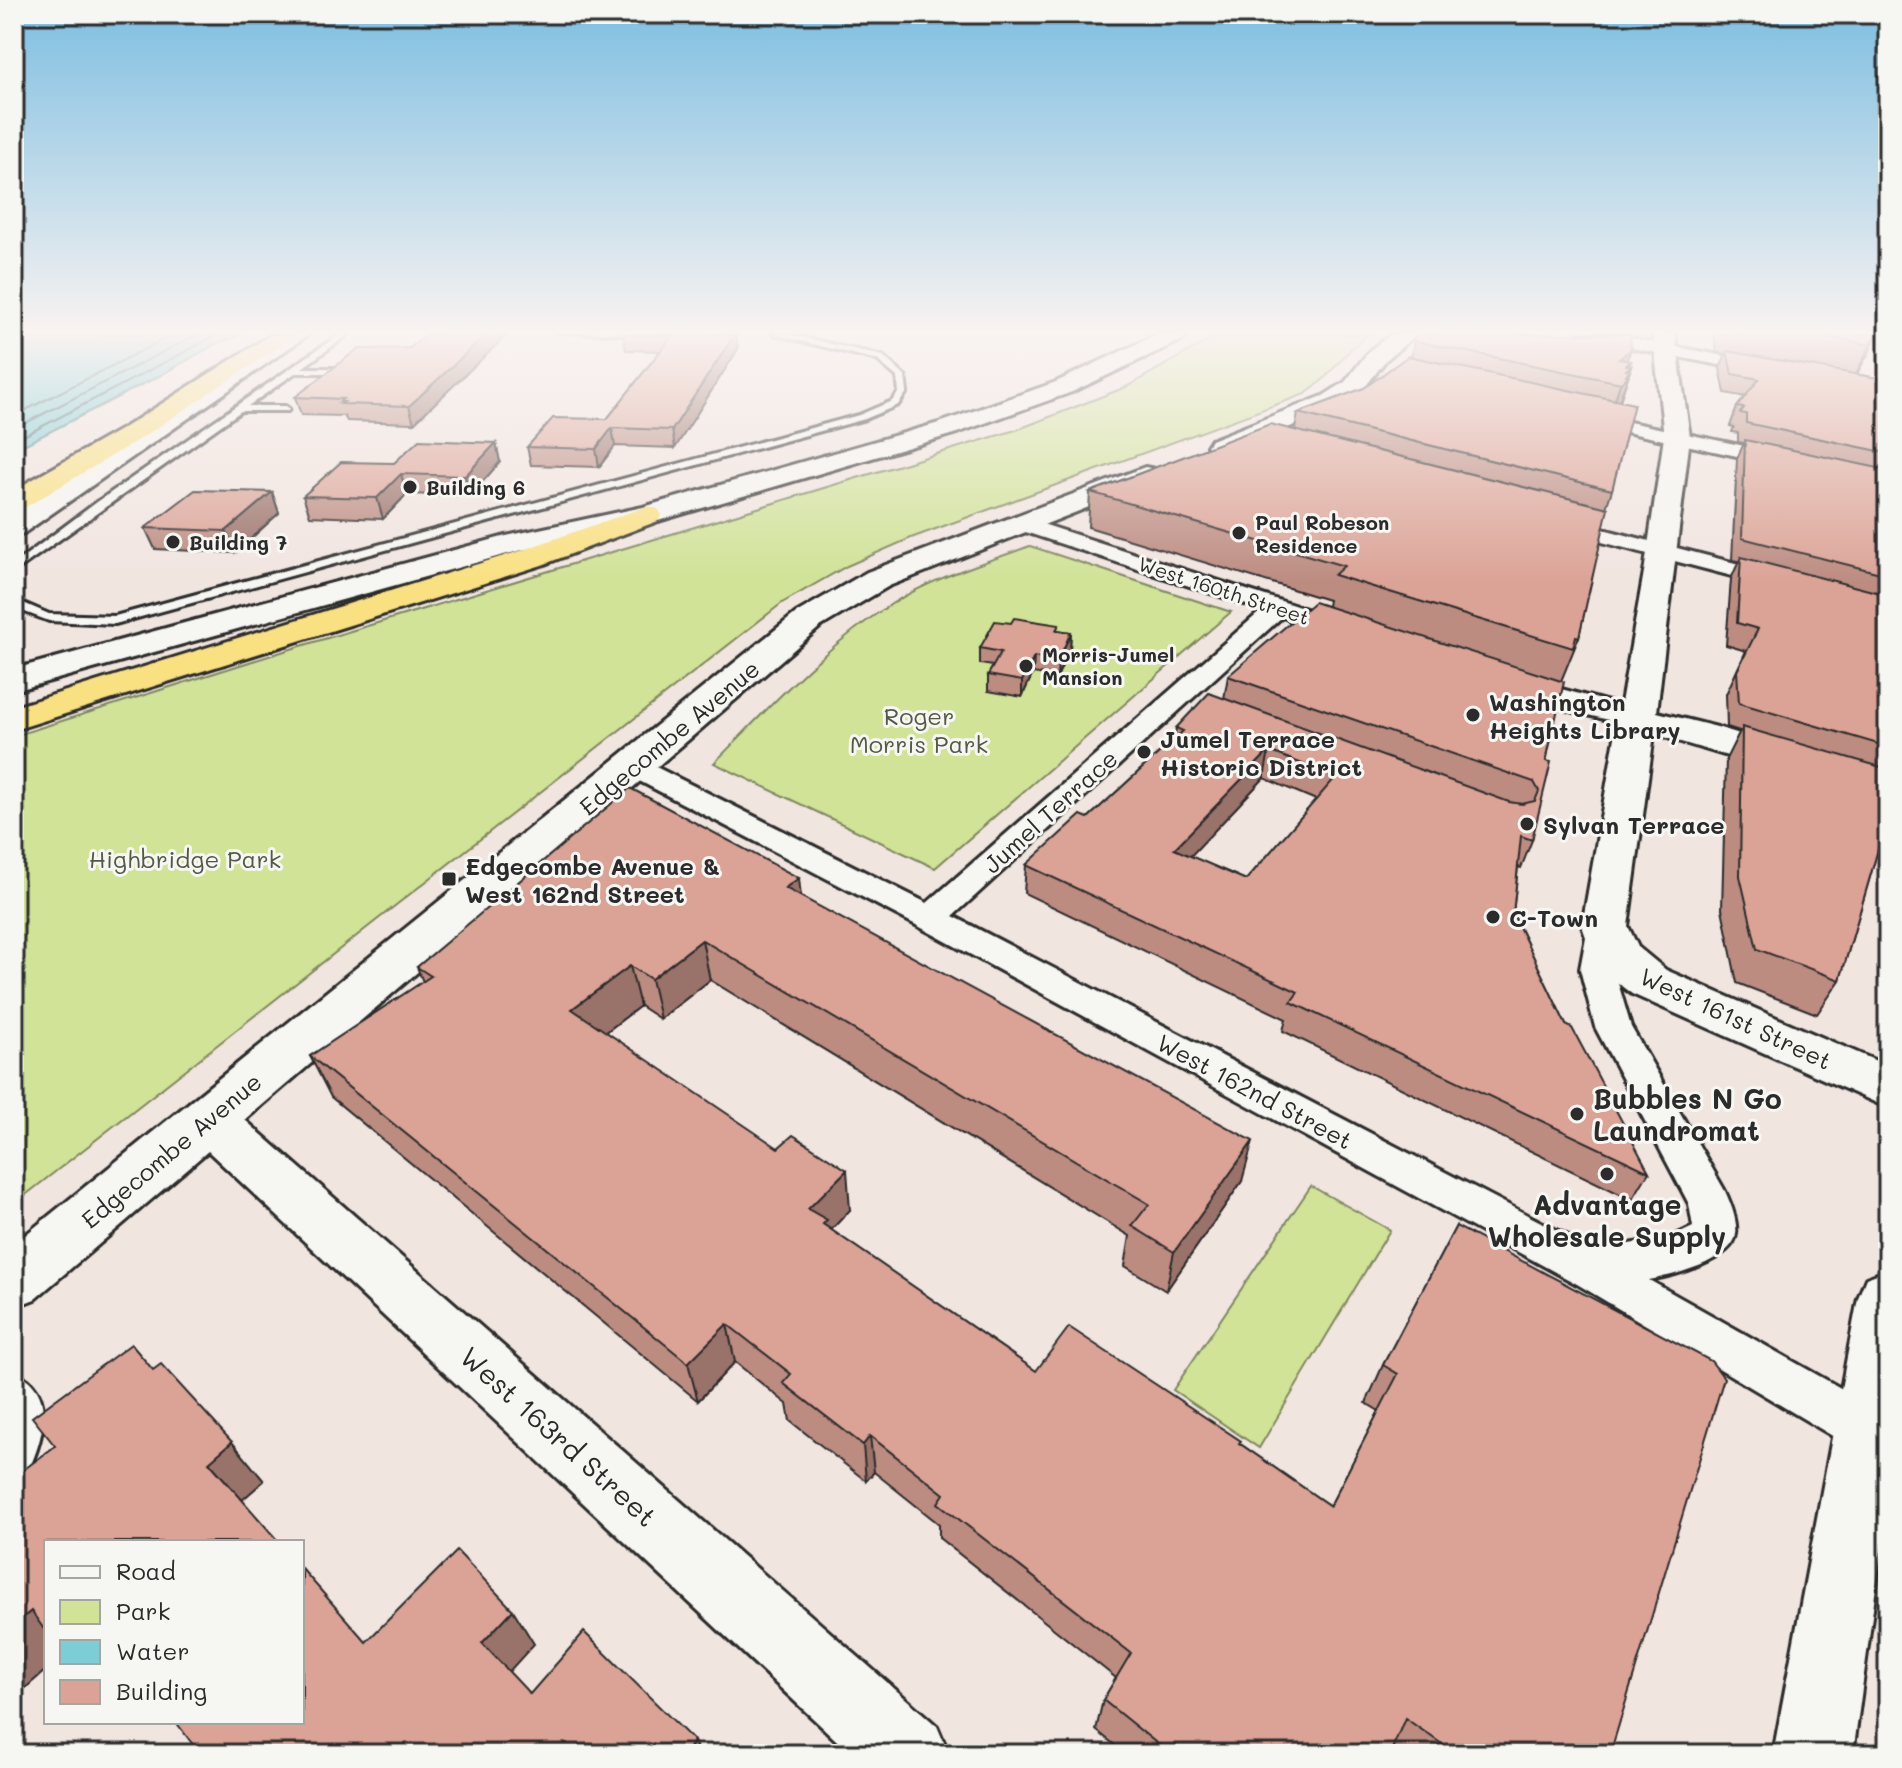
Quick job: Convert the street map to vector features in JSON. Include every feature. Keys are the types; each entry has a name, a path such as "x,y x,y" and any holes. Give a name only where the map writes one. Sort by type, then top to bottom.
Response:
{"highway":[{"path":"14,477 118,417"},
{"path":"14,502 159,417"},
{"path":"14,700 431,574 648,515"},
{"path":"14,719 531,558 648,515"}],"street":[{"path":"14,527 177,417"},
{"path":"14,680 517,542 648,515 980,417"},
{"name":"Edgecombe Avenue","path":"14,1280 808,620 878,579 1294,417"},
{"path":"1580,417 1799,464"},
{"path":"1592,1270 1688,1251 1703,1246 1715,1234 1710,1203 1613,1027 1597,969 1663,551 1677,437 1674,417"},
{"path":"1236,440 1273,450"},
{"path":"1534,517 1796,586"},
{"name":"West 160th Street","path":"1021,523 1368,637"},
{"name":"Jumel Terrace","path":"930,918 1278,608"},
{"path":"1501,680 1576,704 1704,735 1888,792"},
{"path":"1178,697 1207,708"},
{"name":"West 162nd Street","path":"634,767 930,918 1592,1270 1878,1436"},
{"name":"West 161st Street","path":"1605,926 1609,941 1626,965 1649,982 1888,1088"},
{"name":"West 163rd Street","path":"208,1119 909,1754"},
{"path":"1813,1754 1827,1689 1848,1533 1878,1436 1888,1298"}],"lane":[{"path":"14,569 225,417"},
{"path":"14,603 38,615 115,620 863,417"},
{"path":"14,1383 22,1390 32,1409 33,1430 14,1473"}],"green space":[{"name":"Highbridge Park","path":"1051,417 1243,417 911,538 847,566 782,603 14,1204 14,736 1019,429"},
{"name":"Roger Morris Park","path":"1030,546 1231,612 935,868 714,763 799,678 868,620 925,586"},
{"path":"1311,1186 1390,1230 1259,1448 1173,1390"}],"water":[{"path":"14,417 80,417 14,450"}],"building":[{"path":"609,417 681,417 672,430 612,428 596,449 527,447 553,418 607,419"},
{"path":"1312,417 1631,417 1612,490"},
{"path":"1746,417 1888,417 1888,453 1746,423"},
{"path":"1270,424 1608,508 1579,637 1576,636 1573,648 1334,575 1344,566 1090,492"},
{"path":"419,440 496,443 465,476 401,474 377,498 303,496 341,462 394,463"},
{"path":"1745,440 1888,470 1888,575 1742,538"},
{"path":"195,490 272,492 226,531 145,528"},
{"path":"1741,557 1888,595 1888,747 1739,703 1737,671 1758,629 1737,623"},
{"path":"1314,602 1564,682 1546,761 1551,762 1532,840 1521,836 1513,914 1566,1025 1572,1028 1649,1172 1291,1002 1298,992 1026,865 1081,815 1088,818 1183,731 1176,728 1209,693 1509,802 1522,804 1535,801 1539,791 1534,782 1228,676","holes":["1269,751 1336,777 1246,880 1174,849"]},
{"path":"1014,618 1059,625 1056,630 1071,632 1058,661 1034,657 1022,681 988,675 1001,652 980,648 995,621 1011,623"},
{"path":"1742,727 1888,769 1888,815 1840,980 1757,949 1740,876"},
{"path":"630,788 799,878 785,888 1253,1141 1174,1252 1132,1226 1149,1204 702,940 651,979 630,966 572,1009 778,1148 793,1135 847,1170 808,1209 827,1220 823,1224 1036,1371 1069,1327 1241,1441 1239,1443 1330,1506 1398,1374 1383,1365 1456,1226 1711,1361 1724,1378 1610,1754 1456,1754 1405,1718 1390,1754 1170,1754 1103,1700 1131,1653 938,1503 944,1494 870,1436 863,1445 783,1383 791,1374 727,1324 688,1363 310,1056 431,976 417,967"},
{"path":"131,1344 153,1370 161,1364 232,1442 209,1462 277,1540 44,1540 44,1629 31,1611 14,1625 14,1477 55,1446 32,1417"},
{"path":"457,1551 513,1610 482,1643 530,1694 584,1632 694,1741 684,1754 200,1754 178,1724 304,1724 304,1571 366,1642"}],"place":[{"name":"Building 6","path":"410,487"},
{"name":"Paul Robeson Residence","path":"1239,533"},
{"name":"Building 7","path":"173,542"},
{"name":"Morris-Jumel Mansion","path":"1026,666"},
{"name":"Washington Heights Library","path":"1473,715"},
{"name":"Jumel Terrace Historic District","path":"1144,752"},
{"name":"Sylvan Terrace","path":"1527,824"},
{"name":"Edgecombe Avenue & West 162nd Street","path":"449,879"},
{"name":"C-Town","path":"1493,917"},
{"name":"Bubbles N Go Laundromat","path":"1577,1114"},
{"name":"Advantage Wholesale Supply","path":"1607,1174"}]}
